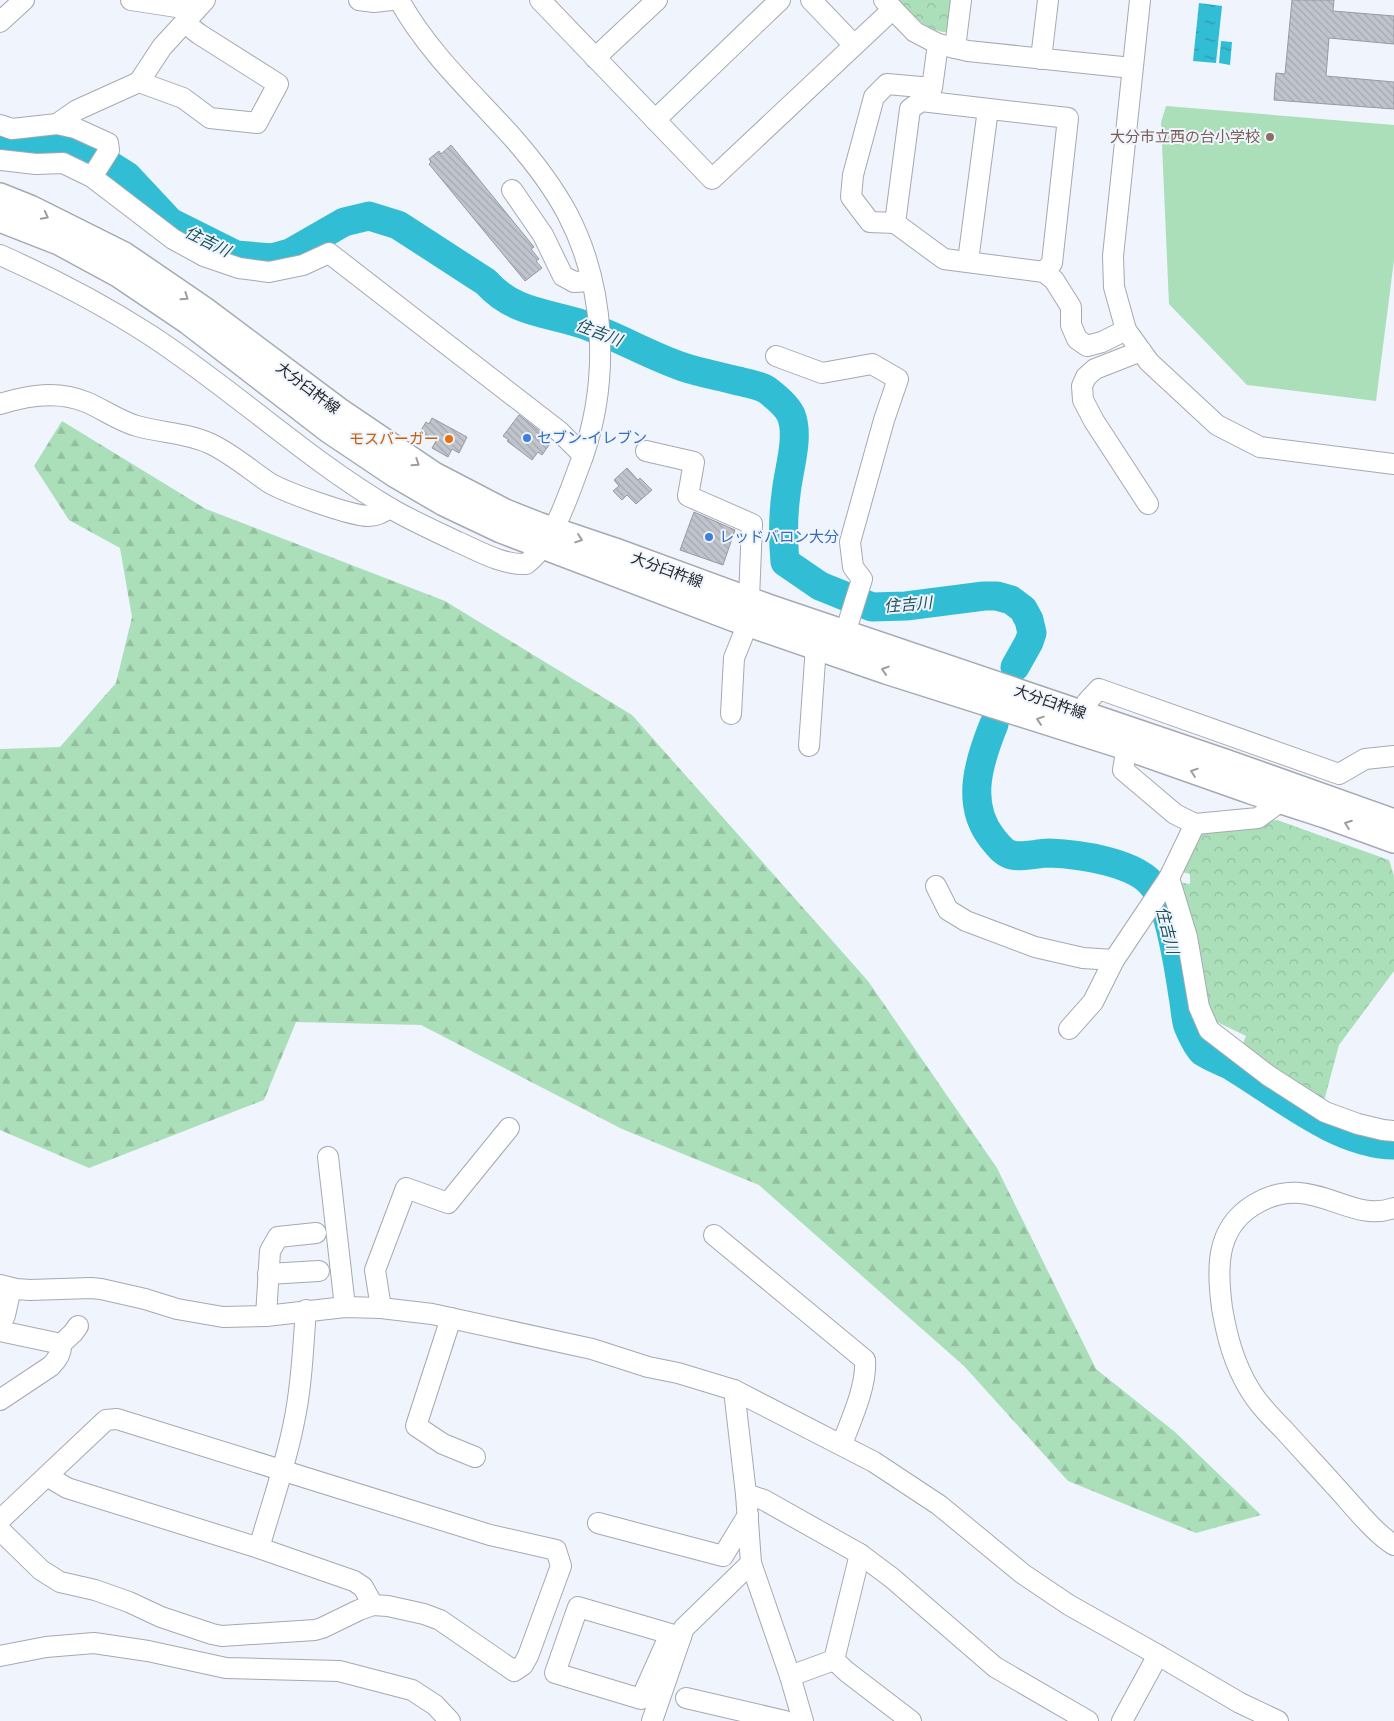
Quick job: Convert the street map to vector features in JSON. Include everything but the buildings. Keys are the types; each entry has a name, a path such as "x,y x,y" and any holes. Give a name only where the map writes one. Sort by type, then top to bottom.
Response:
{"main road":[{"name":"大分臼杵線","path":"0,196 30,208 124,255 203,309 338,410 434,474 548,538"},
{"name":"大分臼杵線","path":"0,219 59,242 118,274 189,322 329,430 396,475 480,520 548,538 748,611 838,636 1128,739 1394,822"},
{"name":"大分臼杵線","path":"1128,739 1280,801 1394,840"}],"street":[{"path":"0,22 24,0"},
{"path":"132,0 195,11"},
{"path":"359,0 374,2 391,0"},
{"path":"0,255 97,302 151,336 332,470 390,508 483,553 512,563 526,564 548,538 566,500 592,426 598,396 600,345 592,281 567,213 543,175 514,139 445,65 418,30 399,0"},
{"path":"540,0 712,179 854,45 888,4 915,32 946,46 968,51 1132,68"},
{"path":"595,58 657,0"},
{"path":"655,120 780,0"},
{"path":"811,0 854,45"},
{"path":"961,0 932,88 887,84 874,96 853,176 851,197 870,222 895,224 944,258 1044,272 1054,280 1071,307 1071,326 1077,339 1087,346 1102,342 1126,330"},
{"path":"1041,58 1048,0"},
{"path":"1140,0 1113,256 1114,287 1126,330 1156,368 1216,425 1260,447 1394,464"},
{"path":"58,124 77,110 139,82 162,48 195,11"},
{"path":"139,82 182,98 210,118 257,123 278,84 199,34 195,11"},
{"path":"895,224 910,109 921,101 1068,118 1052,263 1044,272"},
{"path":"968,261 988,109"},
{"path":"0,125 12,129 58,124 75,128 108,143 109,150 94,173"},
{"path":"0,160 36,164 63,163 94,173 173,238 204,256 239,268 269,272 303,265 329,254 560,432 583,455"},
{"path":"512,190 543,235 563,276 574,282 592,281"},
{"path":"1141,351 1095,369 1086,377 1082,386 1083,400 1094,421 1148,504"},
{"path":"776,356 822,372 872,364 898,379 884,420 850,542 853,567 862,580 860,589 838,636 809,746"},
{"path":"0,404 36,394 84,401 135,426 188,435 211,444 237,459 270,483 340,510 368,516 380,514 390,508"},
{"path":"646,451 694,462 688,496 752,524 748,611 734,658 732,714"},
{"path":"1080,723 1087,702 1100,689 1339,774 1365,759 1394,756"},
{"path":"1128,739 1122,770 1176,814 1195,824 1258,818 1280,801"},
{"path":"1069,1028 1093,1002 1114,960 1167,881 1195,824"},
{"path":"1167,881 1187,937 1199,1007 1209,1030 1269,1076 1326,1112 1358,1124 1394,1131"},
{"path":"936,886 948,910 966,921 1035,947 1083,958 1114,960"},
{"path":"381,1308 375,1270 406,1188 448,1203 509,1128"},
{"path":"328,1157 345,1307"},
{"path":"1394,1228 1388,1210 1366,1210 1319,1195 1305,1193 1290,1192 1272,1196 1247,1210 1235,1221 1228,1232 1221,1254 1218,1278 1228,1340 1241,1374 1250,1391 1271,1417 1373,1526 1394,1545"},
{"path":"266,1316 270,1251 278,1237 316,1233"},
{"path":"714,1235 865,1360 866,1370 855,1410 842,1444"},
{"path":"268,1274 319,1271"},
{"path":"0,1326 5,1315 5,1287 30,1290 96,1288 115,1291 177,1309 202,1314 240,1317 345,1307 381,1308 451,1318 592,1348 648,1367 678,1373 734,1390 842,1444 897,1477 939,1504 1023,1574 1069,1605 1240,1703 1278,1721"},
{"path":"259,1548 294,1422 299,1394 306,1310"},
{"path":"451,1318 416,1426 444,1444 475,1457"},
{"path":"0,1400 51,1366 56,1360 61,1344 74,1333 78,1326"},
{"path":"0,1331 61,1344"},
{"path":"734,1390 746,1494 751,1563 790,1676 803,1721"},
{"path":"0,1520 106,1420 117,1419 490,1535 556,1550 561,1566 528,1656 523,1665 514,1671 432,1616 388,1606 373,1605 315,1630 222,1636 212,1634 161,1617 129,1602 95,1590 60,1582 41,1570 0,1530"},
{"path":"47,1476 67,1488 259,1548 360,1583 373,1605"},
{"path":"746,1494 764,1500 860,1554 892,1578 994,1667 1088,1721"},
{"path":"598,1523 723,1556 748,1516"},
{"path":"834,1660 860,1554"},
{"path":"675,1635 578,1607 555,1673 641,1699 675,1635 751,1563"},
{"path":"652,1721 675,1635"},
{"path":"0,1656 46,1647 94,1643 148,1651 226,1668 244,1670 339,1671 412,1690 435,1705 450,1721"},
{"path":"1122,1721 1158,1655"},
{"path":"790,1676 834,1660"},
{"path":"834,1660 911,1721"},
{"path":"686,1698 785,1721"}],"green space":[{"path":"897,0 953,0 950,32 935,30 921,22"},
{"path":"1166,106 1394,125 1394,260 1376,401 1247,385 1169,304 1161,122"},
{"path":"62,421 206,509 445,601 632,715 868,981 997,1168 1096,1369 1175,1432 1261,1515 1196,1533 1068,1481 964,1366 759,1185 622,1129 421,1025 296,1022 264,1100 89,1168 0,1130 0,749 60,747 116,683 132,617 120,548 69,520 34,466"},
{"path":"1277,820 1389,860 1394,876 1394,971 1339,1045 1324,1101 1241,1048 1246,1036 1211,1019 1179,882 1190,884 1190,874 1178,871 1197,832 1225,825"}],"water":[{"path":"1199,3 1222,6 1216,63 1193,61"},
{"path":"1221,41 1232,42 1230,65 1219,63"}],"waterway":[{"name":"住吉川","path":"0,140 24,145 66,142 86,150 127,176 170,222 236,255 272,258 290,253 344,222 369,216 398,225 486,282 497,292 519,306 582,324 683,367 764,388 787,408 793,424 793,454 784,511 785,562 820,586 872,607 906,606 984,596 997,596 1011,600 1023,609 1029,620 1032,633 1015,667"},
{"name":"住吉川","path":"994,724 980,767 977,797 984,825 1001,848 1009,854 1017,856 1049,853 1075,855 1106,861 1134,871 1146,878 1154,887 1165,909 1176,955 1188,1026 1201,1050 1233,1067 1331,1128 1373,1143 1394,1145"}],"place":[{"name":"大分市立西の台小学校","path":"1270,137"},
{"name":"セブン-イレブン","path":"527,438"},
{"name":"モスバーガー","path":"449,439"},
{"name":"レッドバロン大分","path":"709,537"}]}
